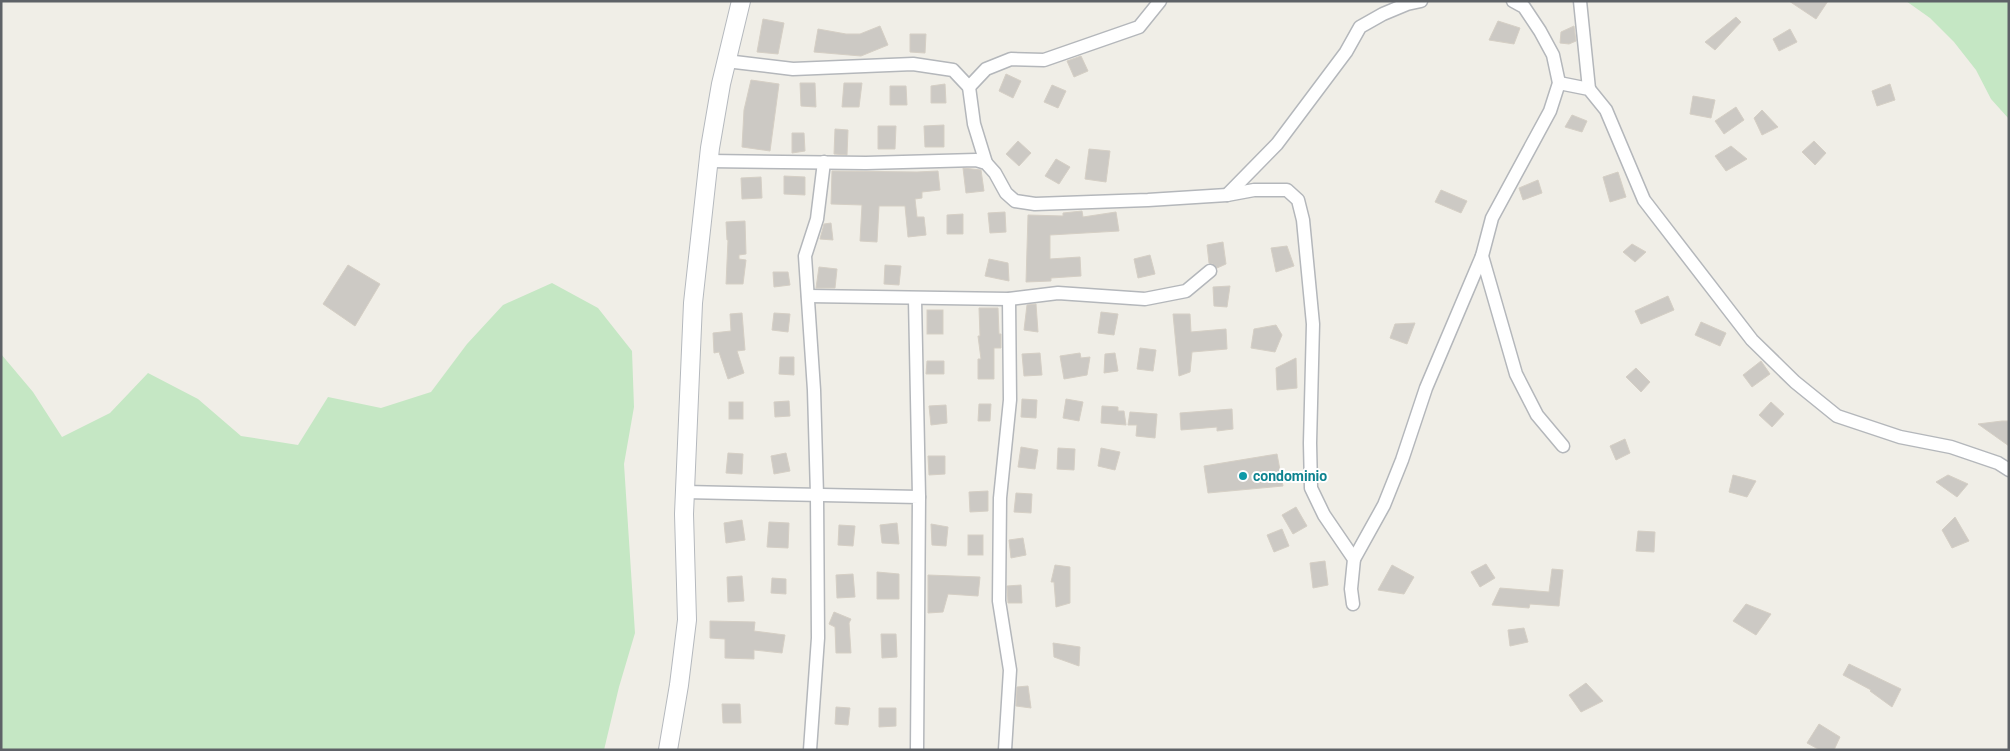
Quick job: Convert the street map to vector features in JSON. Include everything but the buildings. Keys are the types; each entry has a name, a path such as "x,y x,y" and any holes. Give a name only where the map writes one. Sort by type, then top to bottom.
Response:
{"main road":[{"path":"668,750 687,620 685,492 692,303 709,161 726,61 741,1"}],"street":[{"path":"969,88 986,69 1011,59 1044,60 1139,27 1160,1"},
{"path":"1227,195 1277,144 1346,52 1360,27 1399,7 1421,1"},
{"path":"1353,604 1351,589 1354,559 1384,505 1402,460 1426,388 1482,256 1492,218 1550,110 1559,83 1553,55 1540,31 1524,7 1513,1"},
{"path":"1580,1 1589,89 1606,110 1644,200 1752,340 1795,382 1837,416 1900,437 1951,447 1998,463 2009,470"},
{"path":"726,61 793,69 913,64 953,70 969,88 974,124 986,163 995,173 1006,193 1015,200 1035,204 1227,195 1254,190 1287,190 1298,200 1303,220 1313,324 1310,443 1311,488 1324,515 1354,559"},
{"path":"1559,83 1589,89"},
{"path":"709,161 866,163 976,160 986,163"},
{"path":"810,750 818,638 817,495 805,256 817,219 824,162"},
{"path":"1482,256 1516,374 1538,415 1563,446"},
{"path":"808,296 1009,299 1058,293 1145,299 1186,291 1210,271"},
{"path":"915,299 919,497 917,750"},
{"path":"1006,750 1010,670 1001,624 999,600 1000,498 1010,400 1009,299"},
{"path":"685,492 919,497"}],"green space":[{"path":"1906,1 2009,1 2009,119 1991,99 1976,70 1954,42 1930,18"},
{"path":"552,283 598,308 632,351 634,407 624,464 635,633 619,687 604,750 1,750 1,354 33,392 62,437 110,413 148,373 198,399 241,436 298,445 328,397 381,408 431,392 467,344 503,305"}],"place":[{"name":"condominio","path":"1243,476"}]}
